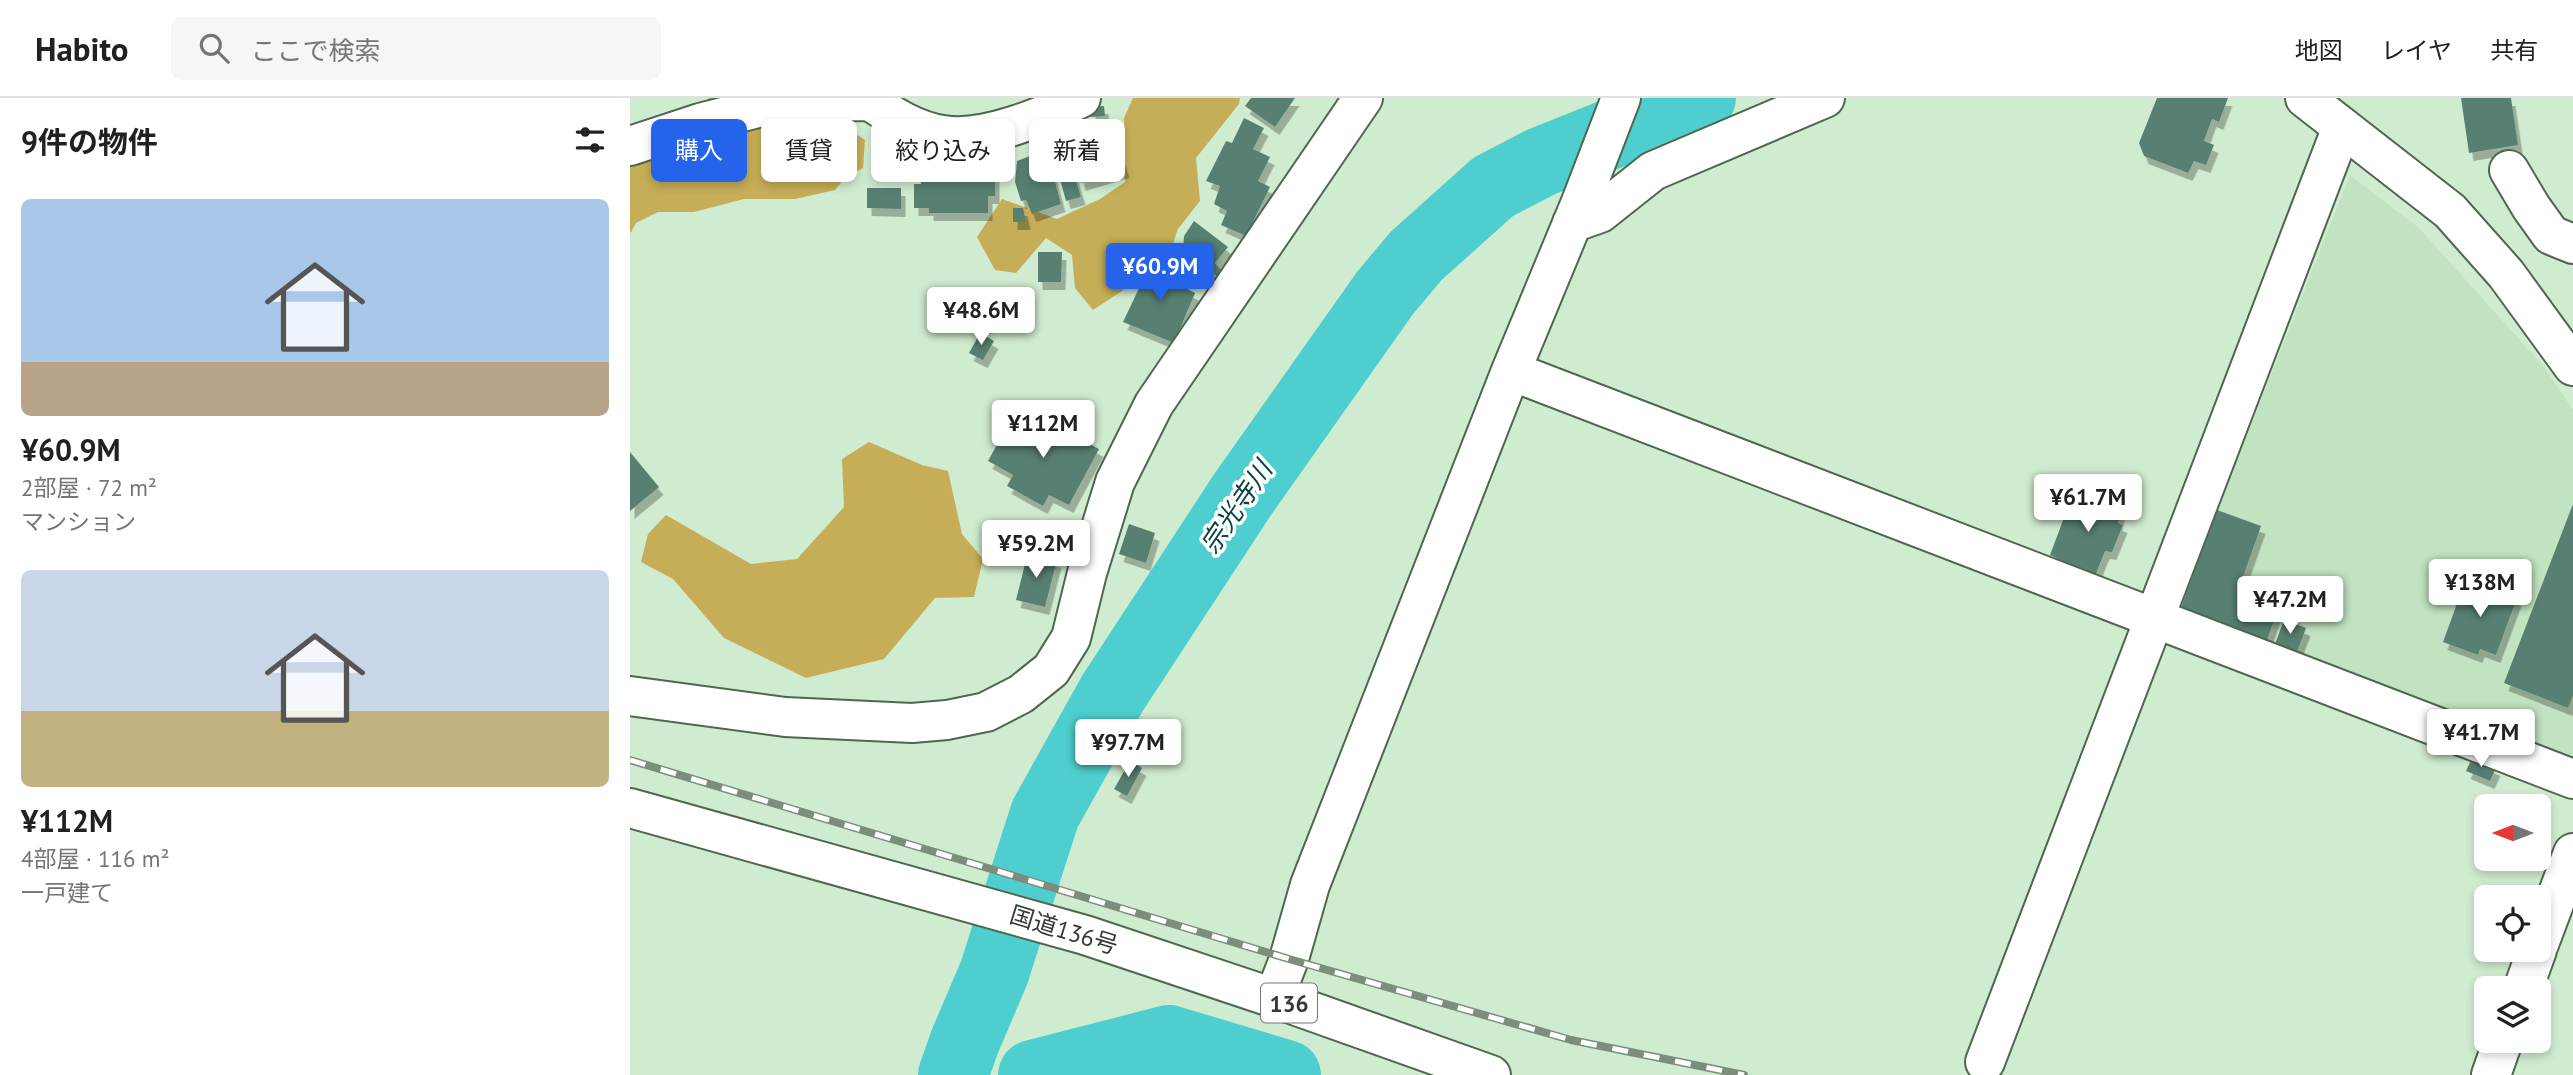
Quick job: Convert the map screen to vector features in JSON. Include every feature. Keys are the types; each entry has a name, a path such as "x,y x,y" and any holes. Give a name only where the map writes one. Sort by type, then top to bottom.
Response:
{"main road":[{"path":"630,146 700,123 781,102 874,100 922,130 944,136 971,136 1038,118 1081,98"},
{"path":"630,696 785,717 912,723 947,720 986,712 1021,695 1051,670 1071,638 1087,573 1115,482 1154,404 1363,98"},
{"path":"1274,998 1289,958 1310,885 1621,98"},
{"path":"1577,212 1600,213 1653,171 1825,98"},
{"path":"2305,98 2451,211 2506,274 2573,366"},
{"path":"1985,1062 2342,127"},
{"path":"2510,170 2551,235 2573,244"},
{"path":"1511,371 2573,779"},
{"name":"国道136号","path":"630,808 1085,935 1491,1075"},
{"path":"2551,912 2573,853"},
{"path":"2491,1075 2499,1053"}],"shaded area":[{"path":"709,98 840,98 838,119 761,119 761,182 842,182 835,190 795,199 744,199 694,212 658,212 636,223 630,234 630,160 644,161 651,154 651,182 747,182 747,119 687,119"},
{"path":"1133,98 1240,98 1239,104 1196,158 1200,201 1178,229 1172,246 1142,262 1122,291 1093,310 1075,288 1072,255 1046,238 1016,273 995,270 977,237 1002,199 1057,219 1100,199 1125,182 1124,118"},
{"path":"857,135 865,140 863,168 857,171"},
{"path":"2350,175 2419,228 2544,367 2573,410 2573,756 2178,610"},
{"path":"869,442 922,465 948,471 962,534 983,559 974,597 935,598 884,659 806,678 724,638 673,579 641,562 648,534 666,515 751,564 797,559 844,507 842,459"}],"building":[{"path":"1251,98 1295,98 1275,127 1245,106"},
{"path":"2157,98 2228,98 2219,122 2212,119 2204,141 2214,145 2206,165 2194,161 2188,173 2144,156 2139,143"},
{"path":"2461,98 2511,98 2518,145 2469,153"},
{"path":"1104,106 1105,116 1091,117 1091,107"},
{"path":"1244,118 1264,128 1253,149 1270,157 1258,181 1270,187 1246,236 1221,225 1227,211 1214,204 1220,186 1206,181 1226,141 1232,143"},
{"path":"1029,156 1029,182 1055,182 1061,204 1032,214 1026,200 1021,201 1015,182 1017,161"},
{"path":"995,182 995,196 988,196 988,213 929,213 929,208 914,208 914,184"},
{"path":"1061,182 1076,182 1081,197 1066,201"},
{"path":"867,188 901,188 901,209 867,208"},
{"path":"1013,208 1023,208 1026,222 1013,222"},
{"path":"1194,221 1228,247 1215,263 1222,271 1218,277 1183,252 1184,236"},
{"path":"1038,252 1062,252 1061,282 1038,282"},
{"path":"1152,261 1182,275 1182,286 1195,293 1174,343 1123,322"},
{"path":"980,333 994,341 983,360 969,353"},
{"path":"1016,410 1053,430 1055,425 1099,449 1069,505 1049,495 1043,506 1007,486 1013,475 988,461"},
{"path":"630,452 659,487 630,511"},
{"path":"2082,492 2121,510 2118,523 2123,525 2112,552 2105,551 2095,576 2050,555 2065,515 2071,517"},
{"path":"2573,504 2573,696 2568,708 2504,683"},
{"path":"2217,510 2261,526 2237,594 2278,609 2267,640 2181,608"},
{"path":"1129,524 1155,533 1146,563 1119,554"},
{"path":"1028,552 1057,560 1045,607 1016,600"},
{"path":"2466,579 2517,598 2496,655 2480,649 2478,655 2443,642"},
{"path":"2284,620 2306,628 2297,652 2275,644"},
{"path":"2472,758 2496,768 2490,781 2466,771"},
{"path":"1130,761 1142,768 1127,796 1114,789"}],"waterway":[{"name":"宗光寺川","path":"953,1075 994,973 1045,814 1112,694 1243,494 1385,293 1416,256 1493,187 1541,162 1701,98"},
{"path":"1033,1075 1169,1040 1286,1075"}],"railway":[{"path":"630,760 1289,959 1571,1040 1744,1075"}]}
